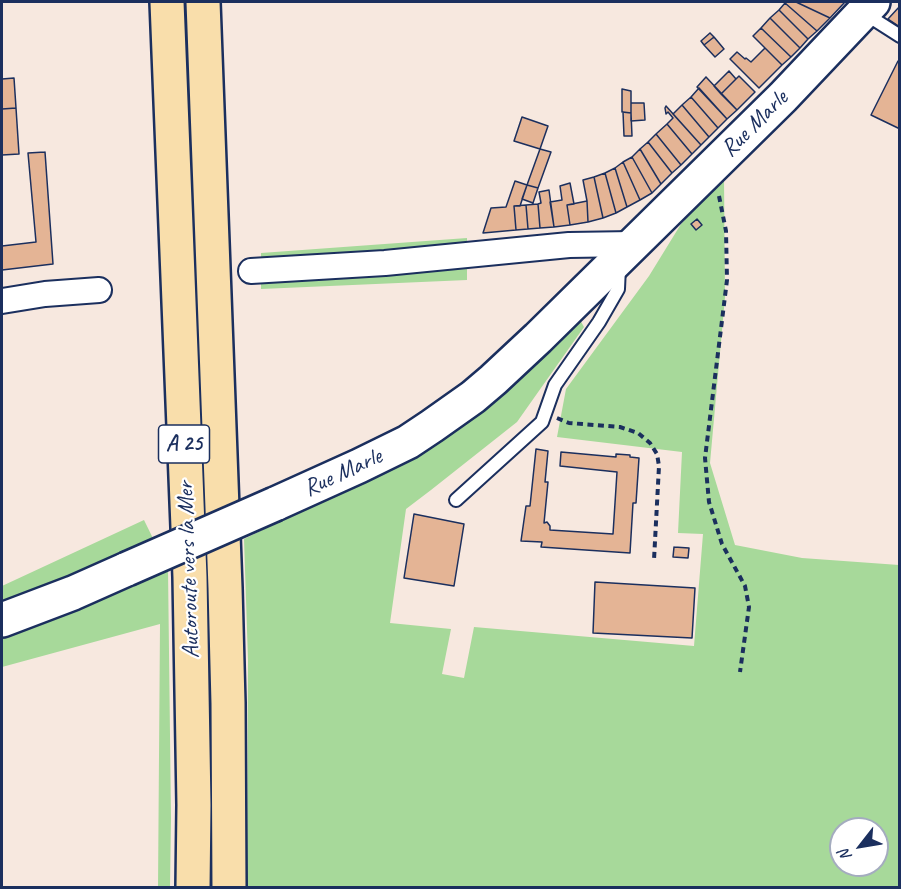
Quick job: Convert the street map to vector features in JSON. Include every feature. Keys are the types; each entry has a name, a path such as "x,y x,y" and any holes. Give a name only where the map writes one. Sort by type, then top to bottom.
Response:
{"highway":[{"name":"Autoroute vers la Mer","path":"167,2 190,578 194,888"},
{"name":"A 25","path":"203,2 229,715 229,888"}],"main road":[{"name":"Rue Marle","path":"2,620 73,593 359,466 408,442 451,413 507,368 801,79 868,7"}],"street":[{"path":"251,271 385,263 569,245 627,251"},
{"path":"2,301 45,294 99,290"}],"lane":[{"path":"868,7 900,36"},
{"path":"456,500 542,422 555,385 599,322 618,289 627,251"}],"path":[{"path":"708,171 719,198 726,231 727,280 705,458 709,502 722,544 745,586 749,607 740,672"},
{"path":"546,411 569,423 620,427 638,433 650,443 657,454 659,466 654,560"}],"green space":[{"path":"724,178 725,297 710,463 735,545 802,558 899,565 899,887 247,887 248,660 244,539 344,490 579,318 584,327 517,422 406,509 390,623 451,629 442,674 464,678 474,627 694,646 703,534 678,533 682,452 557,437 566,389 649,276 681,224"},
{"path":"467,238 467,280 261,289 261,253"},
{"path":"144,520 168,569 170,887 158,887 160,624 2,667 2,586"}],"building":[{"path":"796,2 830,18 817,31 785,3"},
{"path":"796,2 845,2 830,18"},
{"path":"785,3 817,31 808,39 779,10"},
{"path":"900,6 900,27 888,19"},
{"path":"779,10 808,39 800,48 770,18"},
{"path":"770,18 800,48 791,57 761,28"},
{"path":"761,28 791,57 782,65 753,36"},
{"path":"710,33 714,37 704,45 701,41"},
{"path":"714,37 724,49 715,57 704,45"},
{"path":"765,48 782,65 759,88 730,59 737,52 751,62"},
{"path":"898,61 900,62 900,129 871,115"},
{"path":"729,71 736,79 721,94 714,86"},
{"path":"739,76 755,92 737,110 721,94"},
{"path":"706,77 737,110 727,119 697,87"},
{"path":"14,78 16,108 2,109 2,79"},
{"path":"699,88 727,119 718,128 691,97"},
{"path":"622,89 631,91 631,113 622,112"},
{"path":"691,97 718,128 709,137 682,105"},
{"path":"631,103 644,103 645,120 631,121"},
{"path":"682,105 709,137 701,145 673,114"},
{"path":"666,106 701,145 692,154 667,124 673,118 668,112 666,114"},
{"path":"16,108 19,154 2,155 2,109"},
{"path":"623,112 631,113 632,136 624,136"},
{"path":"522,117 548,126 540,149 514,141"},
{"path":"667,124 692,154 681,165 656,134"},
{"path":"656,134 681,165 672,173 648,142"},
{"path":"648,142 672,173 661,184 640,149"},
{"path":"540,149 551,152 538,188 527,185"},
{"path":"640,149 661,184 652,193 632,157"},
{"path":"45,152 53,264 2,270 2,246 36,242 28,153"},
{"path":"632,157 652,193 640,200 623,162"},
{"path":"623,162 640,200 627,207 615,168"},
{"path":"615,168 627,207 616,213 605,173"},
{"path":"605,173 616,213 603,218 594,177"},
{"path":"594,177 603,218 588,222 583,180"},
{"path":"515,181 527,185 520,206 514,206 516,230 483,233 491,208 506,207"},
{"path":"570,183 574,204 567,205 570,225 554,227 550,202 562,200 560,186"},
{"path":"527,185 538,188 533,203 522,199"},
{"path":"549,190 554,227 540,228 539,192"},
{"path":"587,201 588,222 570,225 567,205"},
{"path":"538,204 540,228 528,229 526,205"},
{"path":"526,205 528,229 516,230 514,206"},
{"path":"697,219 702,225 696,230 691,224"},
{"path":"536,449 548,451 544,523 547,522 550,530 613,534 617,472 560,466 561,452 616,457 616,454 630,455 630,457 639,458 630,553 541,547 542,542 521,541 526,506 530,506"},
{"path":"414,514 464,524 454,586 404,578"},
{"path":"674,547 689,548 688,558 673,557"},
{"path":"595,582 695,588 692,638 593,633"}]}
